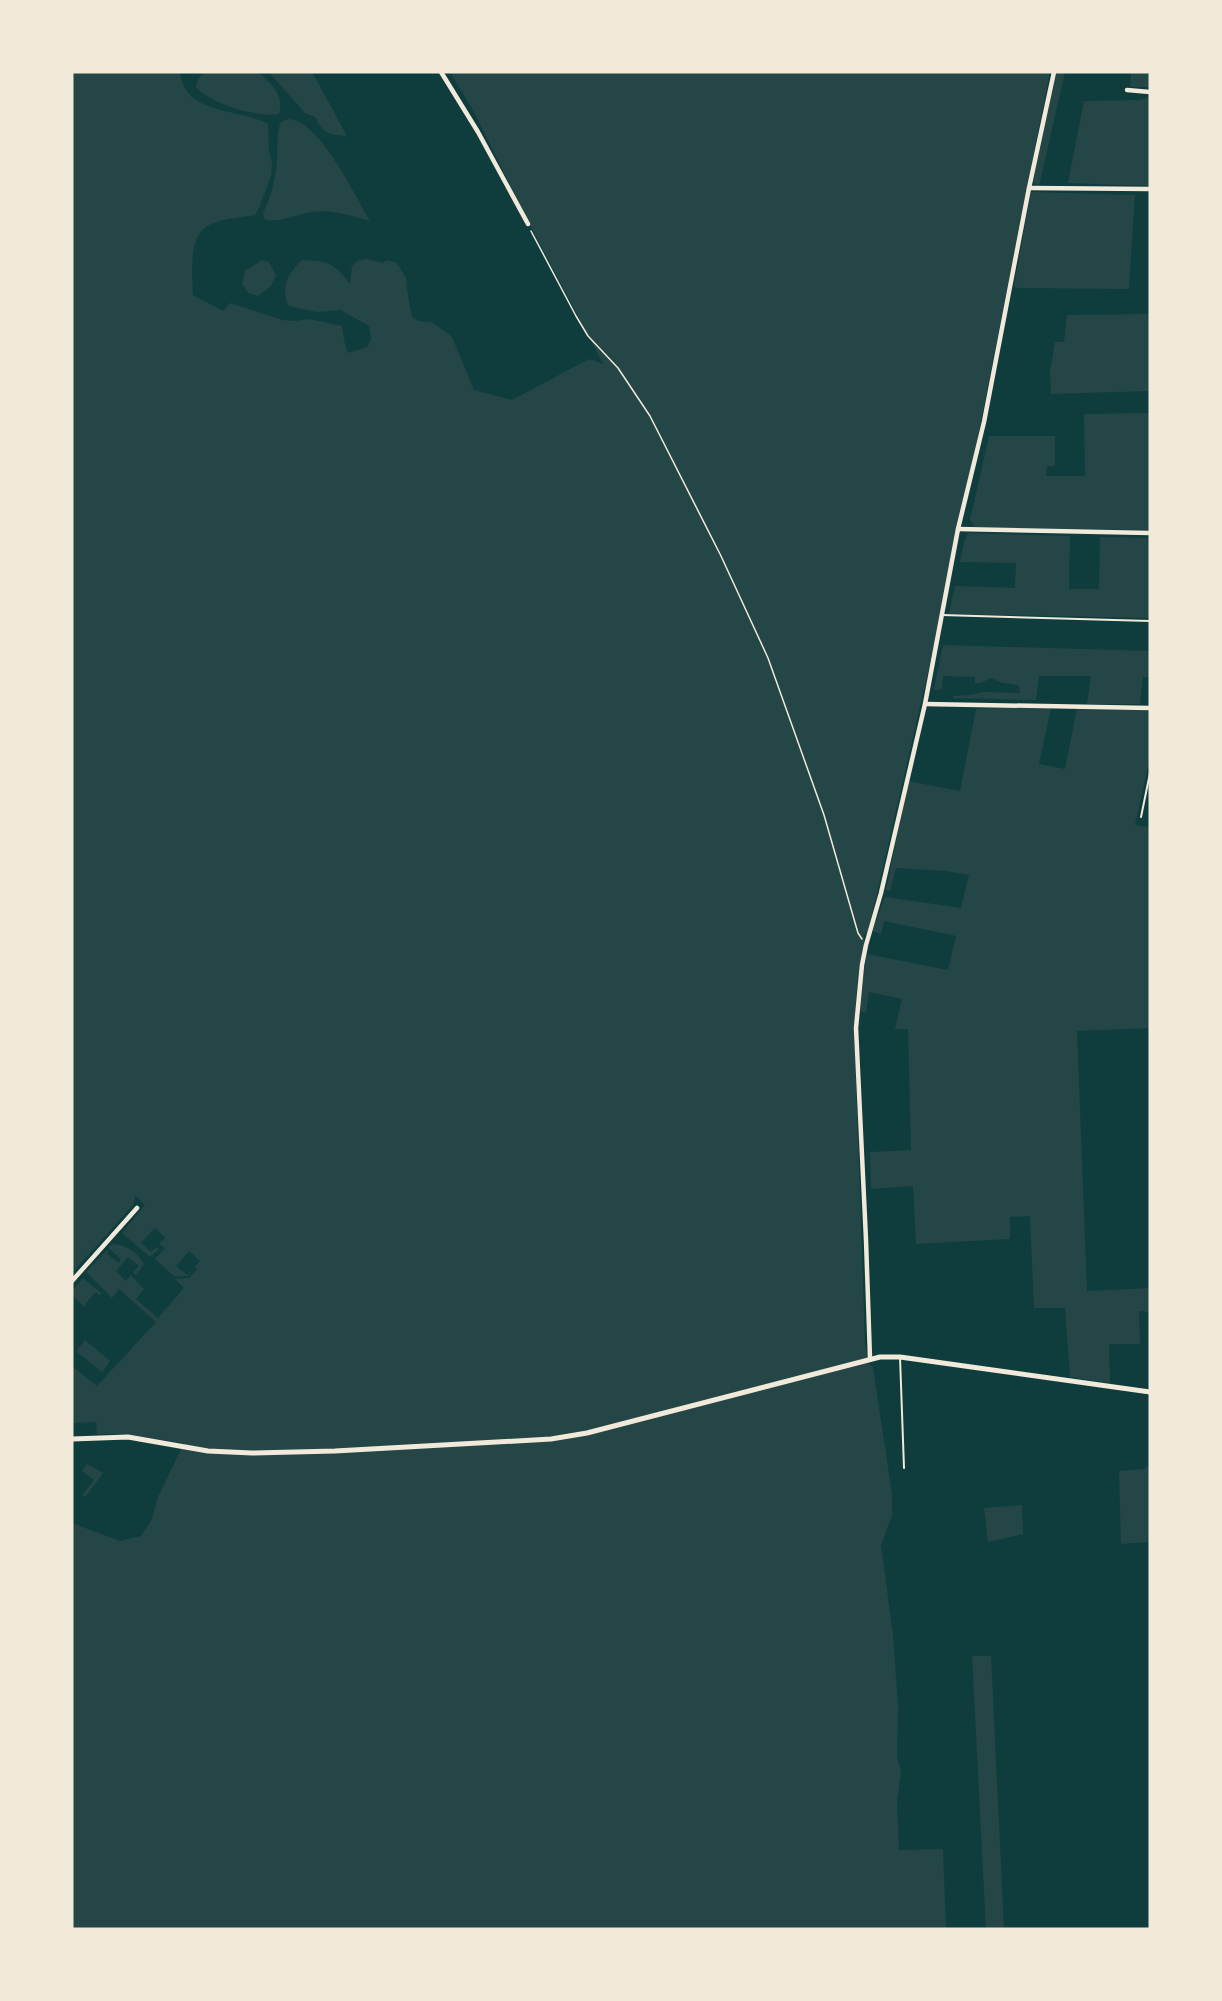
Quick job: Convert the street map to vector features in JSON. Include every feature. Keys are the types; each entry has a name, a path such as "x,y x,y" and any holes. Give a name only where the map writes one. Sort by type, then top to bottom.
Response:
{"street":[{"path":"441,72 478,132 528,225"},
{"path":"870,1358 856,1028 858,991 866,945 881,893 925,704 958,529 984,422 1054,72"},
{"path":"1127,90 1150,92"},
{"path":"1029,188 1150,189"},
{"path":"958,529 1150,533"},
{"path":"925,704 1150,708"},
{"path":"72,1281 137,1208"},
{"path":"72,1439 128,1437 208,1451 252,1453 335,1451 551,1439 587,1433 870,1358 900,1357 1150,1392"}],"lane":[{"path":"942,615 1150,621"},
{"path":"1141,817 1150,772"},
{"path":"900,1357 904,1468"}],"path":[{"path":"528,225 588,336 618,368 650,416 721,556 768,658 824,815 858,933 866,945"}],"shaded area":[{"path":"72,72 180,72 184,86 202,104 268,124 269,152 272,161 271,176 259,208 255,215 220,221 202,230 194,247 193,295 223,311 230,303 282,320 309,319 342,326 348,353 367,347 371,339 369,326 341,310 317,312 289,306 285,287 290,275 302,260 318,261 334,267 350,284 352,266 357,261 366,259 383,263 387,260 397,263 406,278 412,317 418,321 432,322 452,337 474,390 512,400 589,359 603,364 474,112 450,72 1050,72 950,577 868,931 864,935 864,954 854,1024 865,1344 869,1364 873,1367 892,1494 892,1516 881,1545 893,1635 898,1707 897,1756 901,1772 897,1801 899,1850 943,1849 946,1929 72,1929 72,1523 120,1541 141,1536 152,1519 158,1497 184,1443 118,1434 97,1434 96,1422 72,1423 72,1366 97,1386 156,1322 119,1289 112,1298 86,1272 107,1250 109,1251 107,1254 119,1263 121,1259 108,1248 112,1244 122,1245 131,1250 144,1264 136,1275 133,1272 139,1266 128,1257 116,1271 126,1281 131,1275 144,1289 136,1299 158,1318 184,1288 175,1279 189,1278 197,1269 195,1266 200,1261 189,1251 176,1266 187,1275 192,1271 188,1276 174,1276 155,1259 165,1248 159,1244 165,1238 155,1228 141,1243 151,1252 157,1247 159,1249 150,1257 122,1233 145,1205 135,1195 134,1204 72,1273"},
{"path":"204,72 258,72 276,90 280,101 279,114 247,112 212,99 196,87 198,79"},
{"path":"269,72 312,72 347,136 331,134 324,130 315,117 305,113"},
{"path":"1056,72 1065,72 1039,186 1033,182 1033,176"},
{"path":"1131,72 1149,72 1150,87 1130,87"},
{"path":"1150,97 1150,186 1068,183 1084,101 1140,100"},
{"path":"288,119 300,122 312,131 324,145 370,221 327,211 271,221 265,220 263,213 276,173 278,131 281,122"},
{"path":"1031,192 1135,195 1129,289 1018,288 1014,286"},
{"path":"262,260 269,262 276,275 271,286 258,296 248,293 242,284 245,271"},
{"path":"1150,314 1150,391 1051,394 1050,372 1055,342 1064,342 1067,315"},
{"path":"1150,413 1150,530 975,528 970,520 989,436 1055,436 1055,466 1047,466 1046,476 1085,476 1084,414"},
{"path":"968,533 1070,536 1069,589 1099,589 1100,537 1150,538 1150,618 949,614 955,586 1015,588 1016,563 960,562"},
{"path":"943,645 1150,651 1150,677 1143,677 1140,704 1087,704 1091,676 1039,676 1036,700 953,698 953,696 983,692 1020,693 1019,685 1002,683 991,678 975,683 975,677 943,676 942,689 934,689"},
{"path":"1051,708 1039,764 1065,769 1077,708 1128,708 1150,711 1150,757 1135,825 1150,827 1150,1028 1077,1031 1087,1291 1150,1288 1150,1312 1139,1311 1140,1344 1109,1344 1110,1383 1070,1377 1065,1308 1034,1308 1030,1216 1010,1217 1010,1239 916,1244 913,1186 871,1189 870,1152 911,1150 908,1029 895,1029 902,999 869,992 866,1013 860,1011 867,954 948,970 956,936 884,921 881,934 872,931 885,897 961,908 969,875 896,868 890,891 886,890 908,781 960,791 976,709"},
{"path":"83,1278 101,1293 99,1295 96,1292 85,1304 85,1308 72,1295 72,1291"},
{"path":"85,1340 110,1361 102,1372 76,1351"},
{"path":"87,1464 103,1473 83,1497 94,1480 82,1471"},
{"path":"1150,1467 1150,1542 1121,1544 1119,1471 1146,1469"},
{"path":"1022,1505 1023,1534 988,1542 984,1508"},
{"path":"972,1656 991,1656 1004,1929 986,1929"}]}
